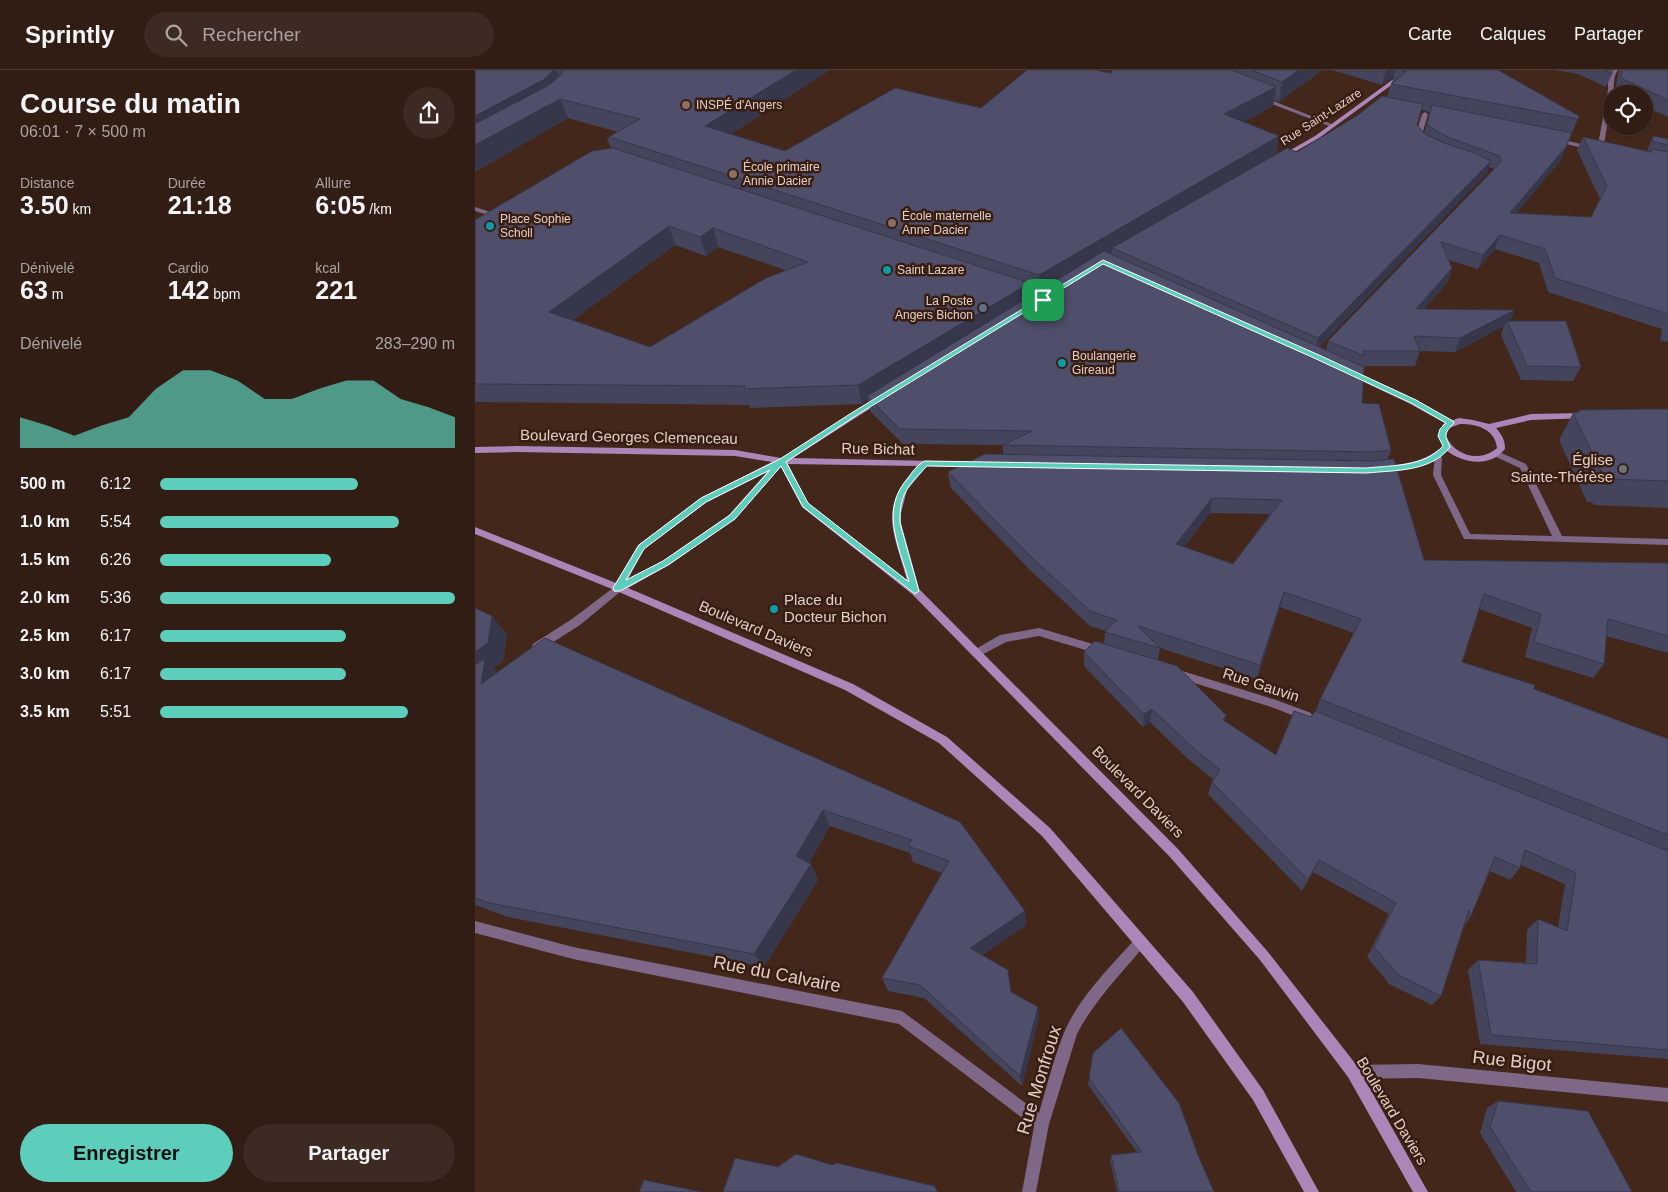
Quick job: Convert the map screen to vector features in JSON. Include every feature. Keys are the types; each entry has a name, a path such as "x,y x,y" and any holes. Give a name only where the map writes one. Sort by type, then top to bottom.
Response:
{"main road":[{"name":"Rue Saint-Lazare","path":"1274,162 1317,137 1409,70"},
{"path":"617,588 641,547 704,500 782,461 887,394"},
{"path":"1490,428 1531,417 1599,416"},
{"path":"1468,421 1490,428 1499,437 1501,449 1497,454 1482,459 1462,456 1447,447 1442,436 1443,431 1451,423 1468,421"},
{"path":"1376,470 1423,464 1438,457 1447,447"},
{"name":"Boulevard Georges Clemenceau","path":"475,450 735,453 782,461"},
{"path":"475,530 617,588 666,563 732,517 782,461"},
{"name":"Rue Bichat","path":"782,461 991,464"},
{"name":"Boulevard Daviers","path":"782,461 805,505 915,591 1174,853 1264,956 1353,1072 1421,1192"},
{"path":"915,591 896,523 896,512 902,488 925,463"},
{"name":"Boulevard Daviers","path":"617,588 849,687 943,740 1046,832 1188,996 1258,1095 1312,1192"}],"street":[{"path":"1600,150 1611,75 1615,70"},
{"path":"1258,97 1331,125"},
{"path":"1366,102 1375,104"},
{"path":"1416,113 1433,116"},
{"path":"1425,114 1418,138 1431,148"},
{"path":"1553,140 1608,151"},
{"path":"475,209 501,214 490,220"},
{"path":"1342,368 1413,402 1451,423"},
{"path":"1497,454 1523,466 1559,540"},
{"path":"1438,457 1437,475 1467,537 1668,542"},
{"path":"530,652 577,622 617,588"},
{"path":"978,654 1004,638 1039,632 1115,655"},
{"name":"Rue Gauvin","path":"1162,669 1276,704 1322,722"},
{"name":"Rue du Calvaire","path":"475,927 573,953 903,1018 1041,1124"},
{"name":"Rue Monfroux","path":"1029,1192 1041,1124 1071,1032 1079,1017 1141,941"},
{"name":"Rue Bigot","path":"1353,1072 1418,1071 1668,1095"}],"building":[{"path":"475,70 553,70 543,80 475,116"},
{"path":"562,70 796,70 705,126 785,151 895,88 981,108 1027,70 1095,70 1111,73 1112,70 1232,70 1276,87 1224,114 1279,136 1039,275 613,138 607,138 640,119 560,99 475,145 475,124 549,85 562,74"},
{"path":"1251,70 1299,70 1282,82"},
{"path":"1401,70 1498,70 1579,116 1578,119 1391,84 1406,72"},
{"path":"1604,70 1612,70 1612,74"},
{"path":"1622,70 1668,70 1668,100 1653,93 1653,85 1636,85 1621,78"},
{"path":"1382,96 1423,104 1417,125 1425,134 1491,161 1318,338 1112,248 1287,148 1297,152 1358,115"},
{"path":"1432,105 1572,133 1566,147 1510,213 1591,217 1607,186 1583,137 1651,152 1652,149 1668,152 1668,314 1555,278 1545,249 1500,235 1483,255 1441,242 1452,268 1416,309 1515,310 1460,338 1414,336 1420,351 1363,351 1364,356 1328,341 1501,162 1500,156 1450,138 1433,129 1427,124"},
{"path":"1653,136 1668,139 1668,145 1652,141"},
{"path":"613,148 1030,283 858,385 744,389 745,386 475,384 475,220 592,151","holes":["669,226 700,237 713,228 808,262 766,278 650,347 549,312"]},
{"path":"1104,251 1364,367 1362,403 1379,404 1391,450 1372,452 1003,445 1032,431 900,429 867,396"},
{"path":"1507,321 1566,321 1581,367 1527,366"},
{"path":"1668,409 1668,481 1610,479 1608,475 1603,475 1573,413 1580,412 1579,410"},
{"path":"985,454 1372,461 1394,459 1424,560 1668,563 1668,636 1608,619 1604,664 1534,642 1541,614 1484,594 1462,662 1535,685 1534,689 1668,739 1668,835 1320,699 1361,619 1284,592 1260,665 1138,626 1160,648 1105,632 1117,620 1090,611 1029,555 948,472","holes":["1212,498 1282,500 1233,564 1176,544"]},
{"path":"475,608 492,616 488,643 475,652"},
{"path":"545,638 960,822 1025,911 970,948 1008,970 1011,992 1038,1007 1020,1076 920,985 882,978 949,861 908,846 912,840 823,810 796,856 811,864 754,954 490,903 475,898 475,665 485,659 481,684"},
{"path":"1095,641 1177,666 1226,715 1223,720 1276,755 1294,711 1311,717 1315,711 1668,851 1668,1050 1491,1035 1478,960 1537,964 1538,919 1567,931 1576,873 1525,850 1520,868 1495,857 1470,918 1469,910 1441,996 1397,974 1374,947 1396,903 1319,860 1308,880 1212,782 1220,770 1152,709 1144,714 1084,652"},
{"path":"1121,1028 1179,1103 1214,1192 1119,1192 1111,1155 1142,1152 1089,1078 1093,1053"},
{"path":"1498,1101 1588,1111 1632,1192 1531,1192 1490,1127"},
{"path":"796,1154 832,1165 837,1163 934,1186 938,1192 723,1192 735,1158 778,1167"},
{"path":"644,1180 702,1192 639,1192"}],"place":[{"name":"INSPÉ d'Angers","path":"686,105"},
{"name":"École primaire Annie Dacier","path":"733,174"},
{"name":"École maternelle Anne Dacier","path":"892,223"},
{"name":"Place Sophie Scholl","path":"490,226"},
{"name":"Saint Lazare","path":"887,270"},
{"name":"La Poste Angers Bichon","path":"983,308"},
{"name":"Boulangerie Gireaud","path":"1062,363"},
{"name":"Église Sainte-Thérèse","path":"1623,469"},
{"name":"Place du Docteur Bichon","path":"774,609"}],"route":[{"path":"1043,300 855,414 782,461 732,517 666,563 617,588 641,547 704,500 782,461 805,505 915,591 896,523 896,512 902,488 925,463 1067,464 1367,471 1423,464 1438,457 1447,447 1442,436 1446,426 1451,423 1413,402 1317,356 1103,262 1043,300"}]}
